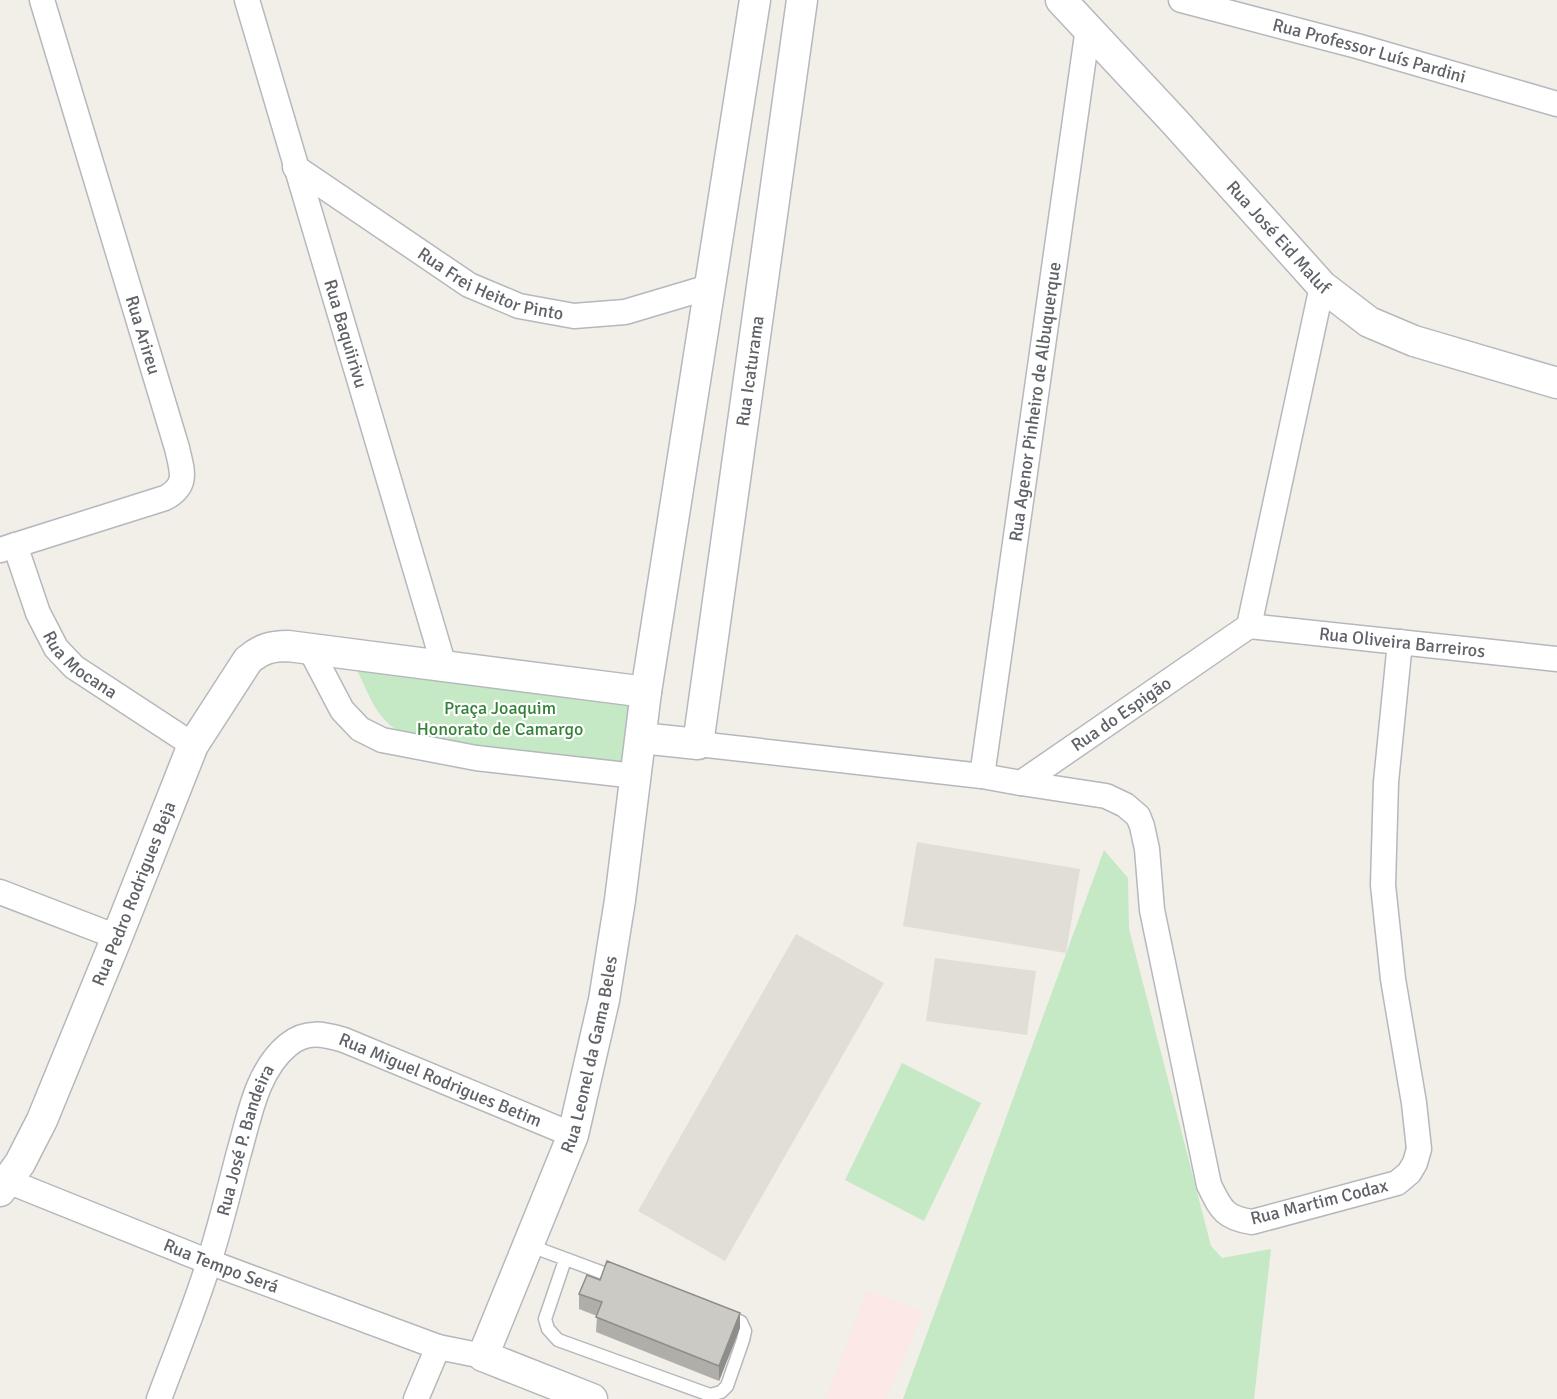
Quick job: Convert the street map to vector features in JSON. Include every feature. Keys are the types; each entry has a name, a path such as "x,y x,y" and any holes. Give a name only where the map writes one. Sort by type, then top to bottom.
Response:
{"street":[{"name":"Rua Arireu","path":"8,547 165,498 177,492 182,483 177,448 42,0"},
{"name":"Rua Baquiirivu","path":"247,0 444,666"},
{"path":"755,0 646,692 641,738 982,776 1021,783"},
{"name":"Rua Icaturama","path":"698,744 802,0"},
{"name":"Rua José Eid Maluf","path":"1061,0 1322,286 1370,322 1414,341 1557,383"},
{"name":"Rua Professor Luís Pardini","path":"1181,0 1357,45 1557,104"},
{"name":"Rua Agenor Pinheiro de Albuquerque","path":"982,776 1088,28"},
{"name":"Rua Frei Heitor Pinto","path":"295,167 469,285 519,306 574,316 625,312 709,287"},
{"path":"1249,626 1322,286"},
{"name":"Rua Mocana","path":"8,547 56,648 74,668 193,745"},
{"name":"Rua Oliveira Barreiros","path":"1249,626 1557,659"},
{"name":"Rua do Espigão","path":"1021,783 1249,626"},
{"name":"Rua Martim Codax","path":"1021,783 1106,796 1125,805 1138,816 1147,849 1152,910 1209,1185 1222,1210 1234,1220 1252,1222 1397,1183 1409,1173 1419,1149 1414,1103 1393,979 1383,885 1386,782 1400,642"},
{"name":"Rua Pedro Rodrigues Beja","path":"2,1184 20,1163 42,1120 193,745 248,660 258,652 272,646 310,648"},
{"path":"310,648 646,692"},
{"path":"310,648 342,710 360,729 382,740 476,758 636,776"},
{"name":"Rua Leonel da Gama Beles","path":"483,1356 573,1135 604,1000 620,900 641,738"},
{"path":"0,892 117,937"},
{"name":"Rua Miguel Rodrigues Betim","path":"306,1035 320,1033 344,1040 573,1135"},
{"name":"Rua José P. Bandeira","path":"159,1399 209,1262 254,1100 270,1064 287,1046 306,1035"},
{"name":"Rua Tempo Será","path":"2,1184 438,1347 483,1356"},
{"path":"416,1399 438,1347"},
{"path":"483,1356 592,1399"}],"lane":[{"path":"528,1245 632,1283"},
{"path":"565,1260 545,1319 548,1329 558,1340 710,1395 722,1392 728,1386 745,1331 741,1322 710,1310"}],"shaded area":[{"path":"917,842 1080,869 1066,953 903,926"},
{"path":"796,934 884,983 725,1261 638,1211"},
{"path":"935,958 1036,971 1027,1035 926,1021"},
{"path":"867,1290 923,1312 886,1399 826,1399"}],"green space":[{"name":"Praça Joaquim Honorato de Camargo","path":"355,666 635,699 626,770 412,739 382,717"},
{"path":"1104,850 1128,878 1129,929 1211,1246 1222,1258 1271,1249 1254,1399 903,1399"},
{"path":"902,1063 981,1103 924,1221 845,1180"}],"building":[{"path":"607,1261 740,1313 719,1366 596,1317 602,1302 579,1294 587,1275 600,1280"}]}
